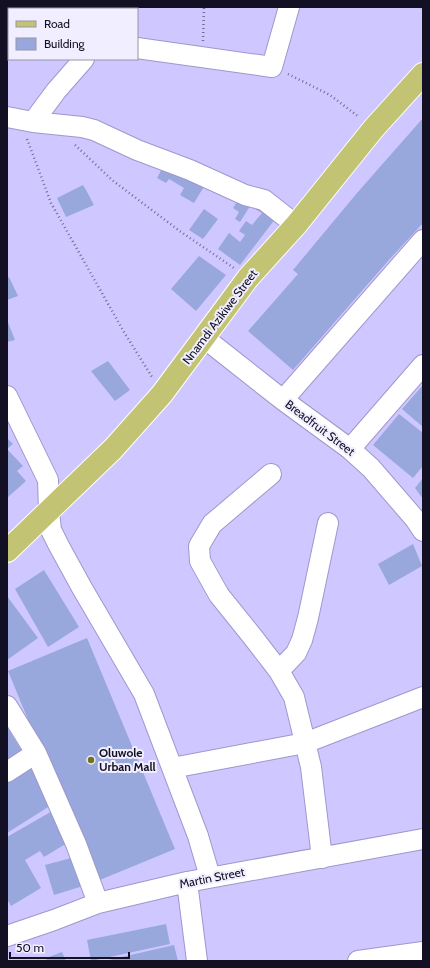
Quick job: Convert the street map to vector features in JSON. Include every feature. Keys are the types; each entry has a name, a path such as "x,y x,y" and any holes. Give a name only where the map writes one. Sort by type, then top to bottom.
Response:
{"main road":[{"name":"Nnamdi Azikiwe Street","path":"7,551 113,449 162,394 248,278 296,225 374,128 423,74"}],"street":[{"path":"138,48 272,67 289,7"},
{"path":"20,120 56,90 83,60"},
{"path":"20,120 82,127 94,130 137,150 190,170 245,195 264,200 296,225"},
{"path":"283,400 423,240"},
{"name":"Breadfruit Street","path":"203,337 283,400 350,449 371,468 423,531"},
{"path":"350,449 423,366"},
{"path":"7,396 48,480 51,530 58,546 144,694 198,836 210,877"},
{"path":"271,474 212,524 198,546 200,562 219,595 279,671 294,697 311,767 322,858"},
{"path":"279,671 296,653 302,640 328,523"},
{"path":"172,768 305,743 423,697"},
{"path":"7,706 36,753 76,844 98,903"},
{"path":"7,772 36,753"},
{"name":"Martin Street","path":"7,936 98,903 187,882 423,839"},
{"path":"187,882 197,961"},
{"path":"358,961 423,952"}],"path":[{"path":"203,57 204,7"},
{"path":"272,67 330,95 374,128"},
{"path":"20,120 51,203 124,332 162,394"},
{"path":"75,144 112,180 181,232 248,278"}],"building":[{"path":"423,118 423,223 293,370 248,331 298,274 293,270 357,193"},
{"path":"165,163 205,185 194,203 180,195 184,188 169,179 166,183 157,178"},
{"path":"83,185 94,205 66,217 57,198"},
{"path":"241,195 252,203 240,222 235,219 239,212 233,208"},
{"path":"261,200 279,214 240,265 218,249 229,233 240,242 245,235 239,231 246,221 252,225 262,213 255,209"},
{"path":"204,209 218,219 203,239 189,230"},
{"path":"199,256 226,275 196,311 171,289"},
{"path":"9,277 18,296 7,300 7,278"},
{"path":"7,320 15,340 7,342"},
{"path":"108,361 130,390 115,401 91,371"},
{"path":"423,385 423,427 402,409"},
{"path":"399,414 423,433 423,466 413,478 373,445"},
{"path":"7,438 13,444 7,449"},
{"path":"7,449 23,466 17,471 26,481 7,498"},
{"path":"423,478 423,499 415,488"},
{"path":"413,544 422,566 389,585 378,564"},
{"path":"44,570 79,627 48,647 15,589"},
{"path":"7,596 38,638 7,660"},
{"name":"Oluwole Urban Mall","path":"87,638 175,849 95,882 8,671"},
{"path":"7,727 23,753 7,763"},
{"path":"29,765 53,804 7,833 7,778"},
{"path":"54,810 72,840 44,857 40,851 25,860 41,888 11,906 7,899 7,837"},
{"path":"75,857 83,886 54,895 45,865"},
{"path":"166,924 170,944 91,961 87,940"},
{"path":"174,945 178,961 109,961 109,960"},
{"path":"62,952 66,961 47,961 46,958"}],"place":[{"name":"Oluwole Urban Mall","path":"91,760"}]}
